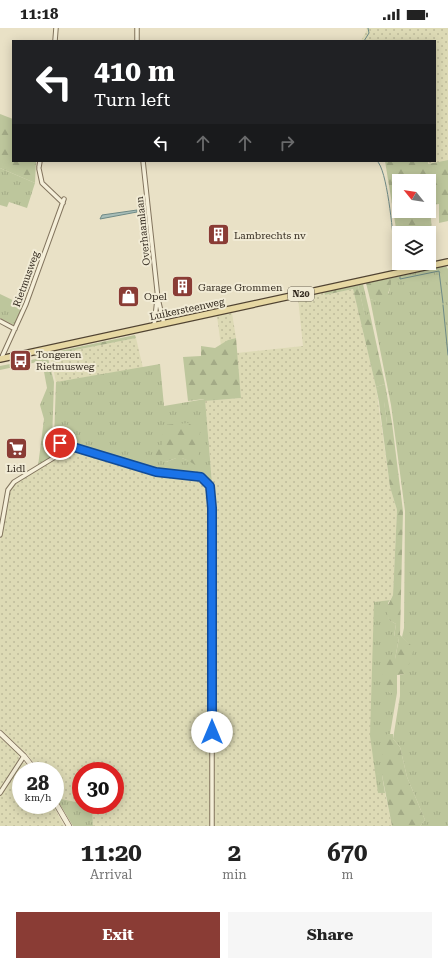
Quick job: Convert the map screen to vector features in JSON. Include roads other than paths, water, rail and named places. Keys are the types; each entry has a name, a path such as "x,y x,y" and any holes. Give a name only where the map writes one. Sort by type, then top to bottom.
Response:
{"main road":[{"name":"Luikersteenweg","path":"1,359 448,262"}],"street":[{"path":"55,40 56,28"},
{"path":"136,40 137,28"},
{"name":"Rietmusweg","path":"1,359 26,304 63,201 42,183 39,168 40,162"},
{"name":"Overhaamlaan","path":"143,162 158,299 164,324"},
{"name":"Overhaamlaan","path":"154,326 158,299"},
{"path":"0,321 15,329"},
{"path":"0,535 8,490 14,482 55,457 60,443 156,472 201,477 208,482 212,495 212,826"},
{"path":"0,733 29,762"},
{"path":"0,793 24,756"},
{"path":"62,814 68,826"}],"water":[{"path":"137,210 137,212 100,219 102,215"}],"waterway":[{"path":"365,40 369,33 368,28"},
{"path":"378,162 381,166 387,188 392,227"},
{"path":"400,277 400,279 439,271 443,303"},
{"path":"443,305 448,355"}],"place":[{"name":"Lambrechts nv","path":"218,235"},
{"name":"Garage Grommen","path":"183,287"},
{"name":"Opel","path":"129,296"},
{"name":"Tongeren Rietmusweg","path":"21,360"},
{"name":"Lidl","path":"16,448"}]}
